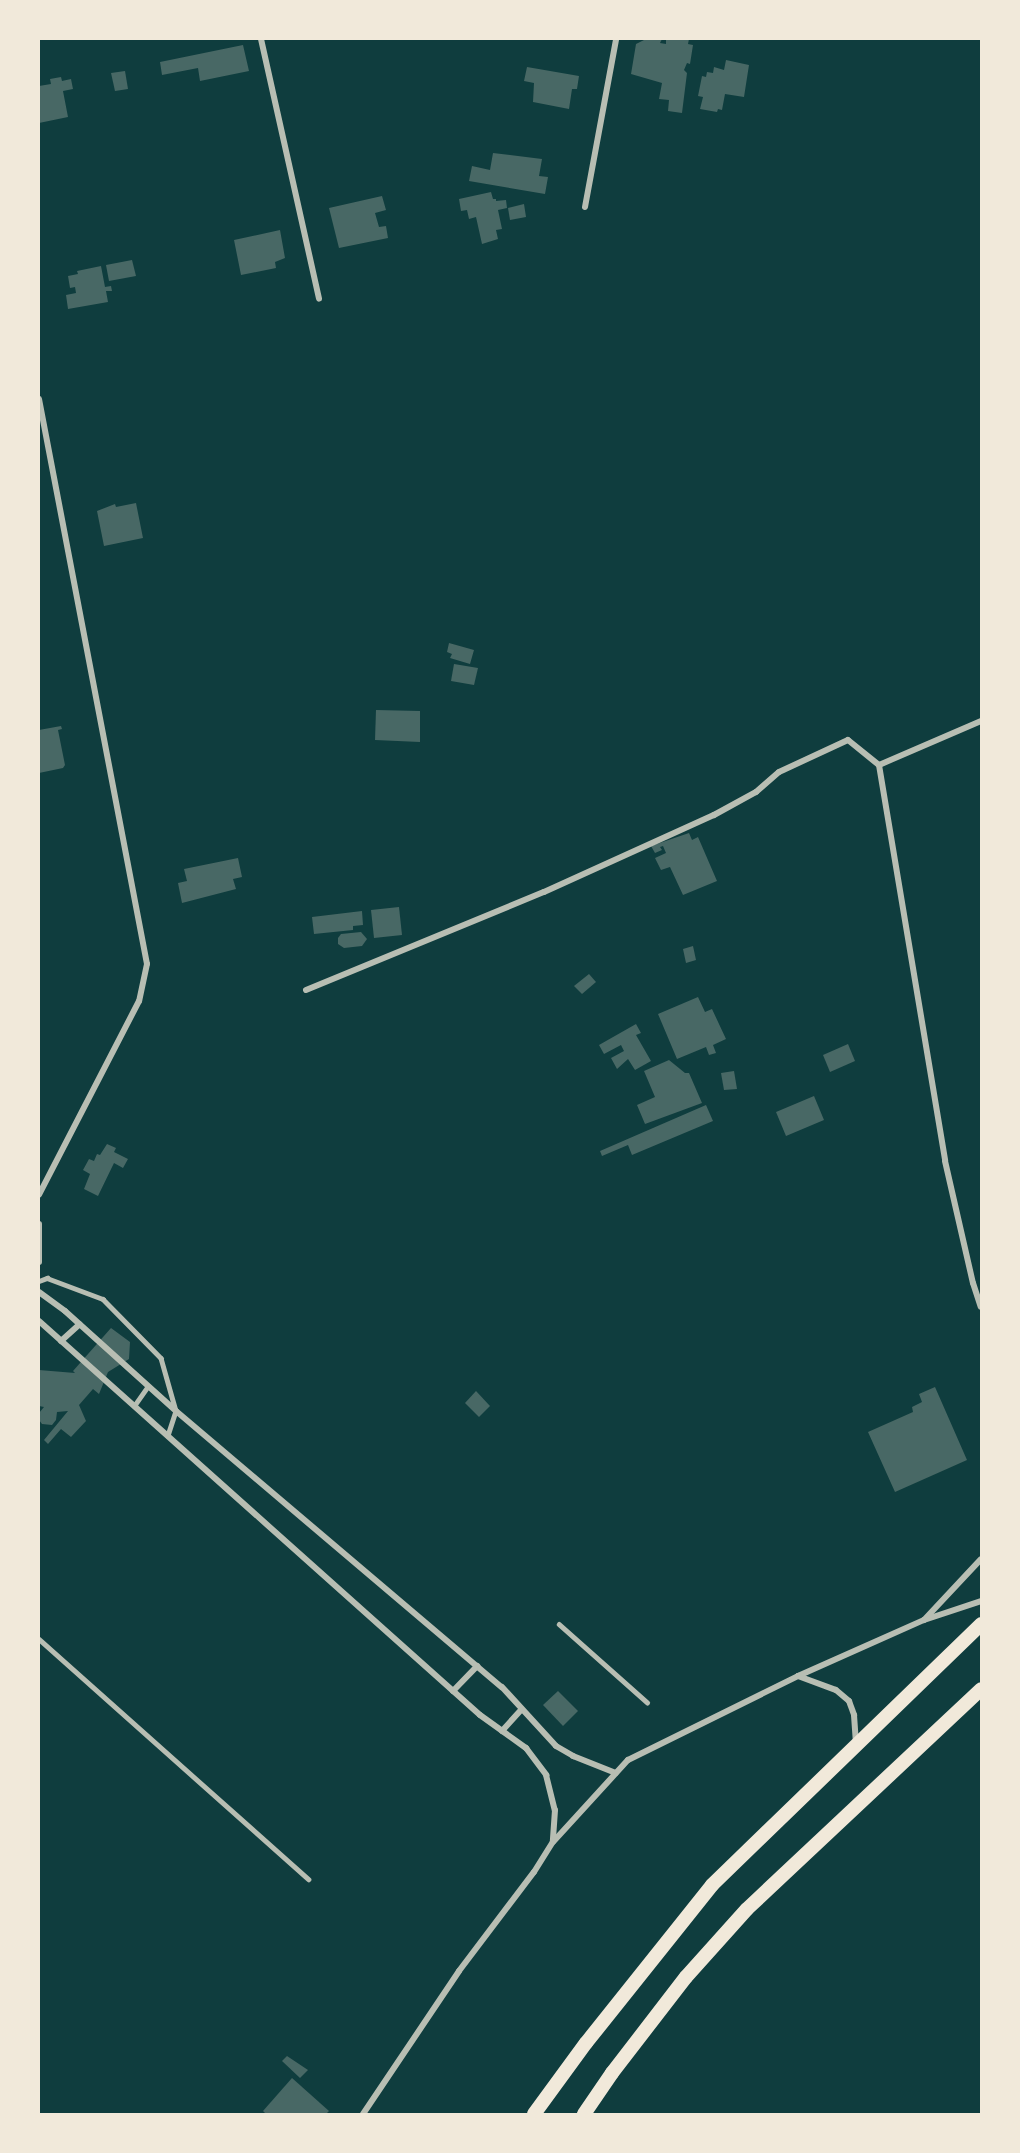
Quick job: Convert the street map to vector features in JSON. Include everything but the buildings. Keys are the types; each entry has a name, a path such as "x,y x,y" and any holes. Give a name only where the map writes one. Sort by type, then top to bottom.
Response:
{"main road":[{"path":"534,2114 593,2034 712,1885 981,1624"},
{"path":"584,2114 612,2073 686,1977 747,1909 981,1689"}],"street":[{"path":"261,39 319,299"},
{"path":"585,207 616,39"},
{"path":"39,399 147,964 139,1001 39,1195"},
{"path":"879,765 981,721"},
{"path":"306,990 544,892 714,815 756,792 779,772 848,740 879,765 945,1161 973,1283 981,1307"},
{"path":"39,1224 39,1262"},
{"path":"39,1292 80,1324 176,1411 501,1687 556,1746 573,1756 616,1773"},
{"path":"39,1321 453,1691 526,1748 546,1775 555,1810 553,1842"},
{"path":"62,1341 80,1324"},
{"path":"924,1620 981,1559"},
{"path":"363,2114 459,1971 553,1842 628,1760 798,1676 924,1620 981,1601"},
{"path":"453,1691 477,1666"},
{"path":"798,1676 836,1690 849,1701 854,1715 856,1744"},
{"path":"502,1731 521,1710"}],"lane":[{"path":"39,1281 47,1278 103,1299 161,1358 176,1411 168,1436"},
{"path":"134,1406 148,1386"},
{"path":"559,1624 647,1702"},
{"path":"39,1639 308,1879"}]}
